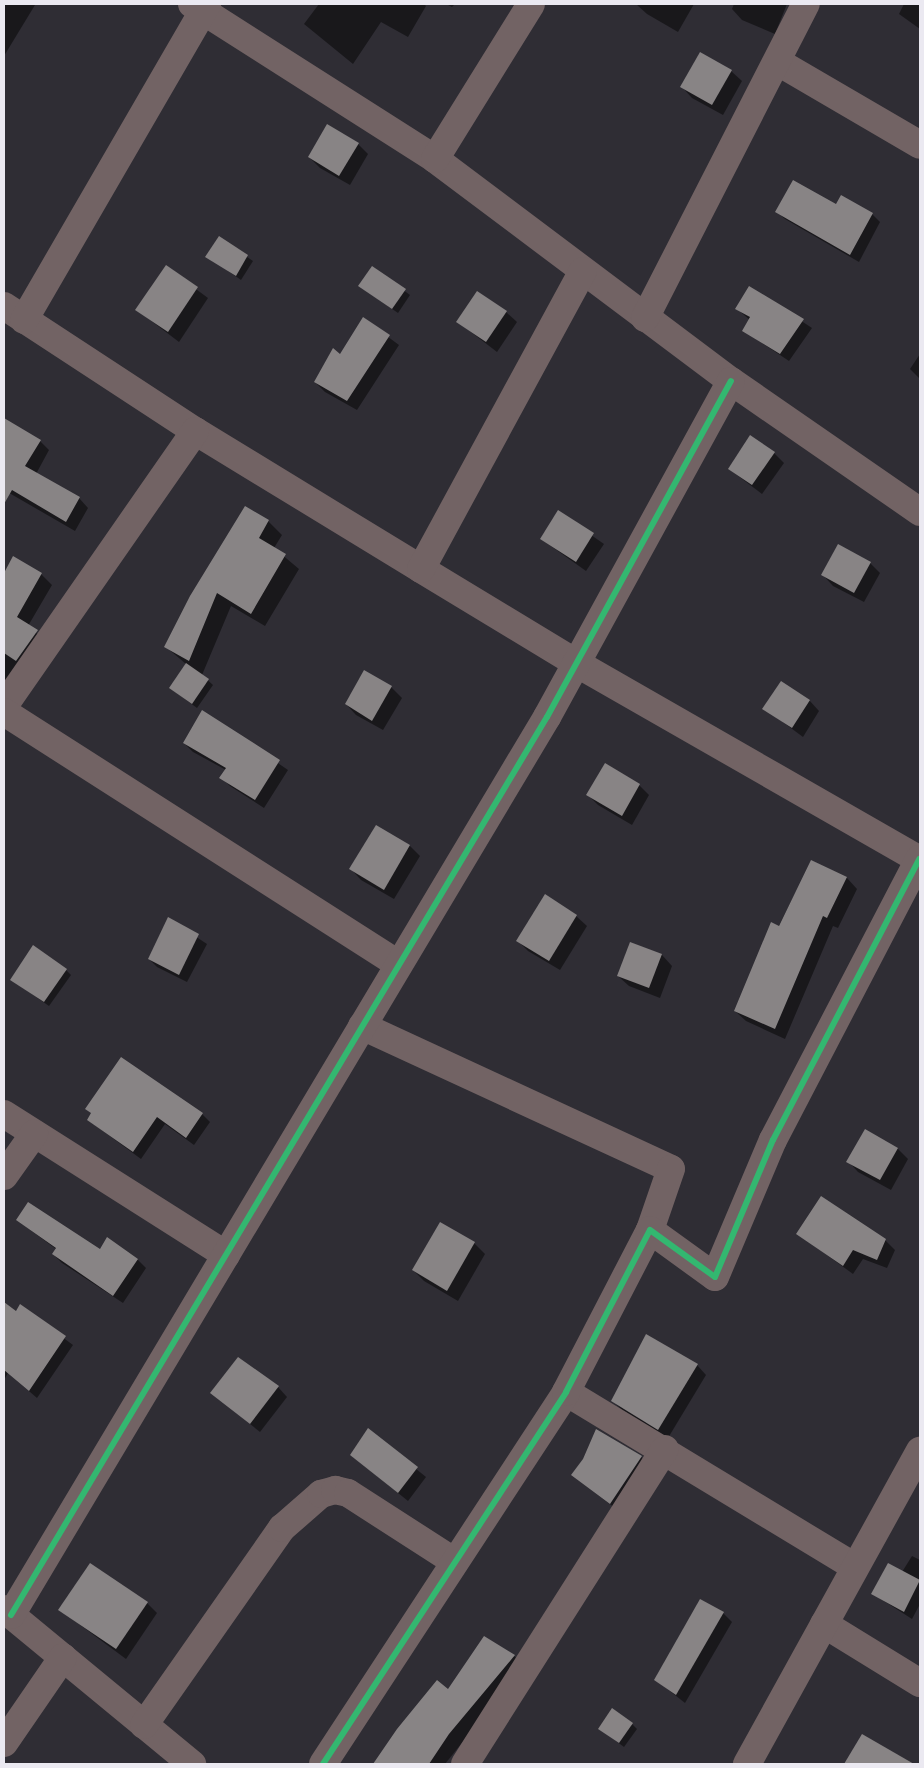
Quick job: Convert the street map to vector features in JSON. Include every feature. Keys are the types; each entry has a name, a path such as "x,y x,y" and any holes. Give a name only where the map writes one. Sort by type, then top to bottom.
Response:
{"street":[{"path":"435,159 531,4"},
{"path":"645,318 778,62 806,4"},
{"path":"650,1230 715,1277 773,1140 919,860 576,663 422,570 195,431 14,313 201,6 435,159 731,381 920,512"},
{"path":"778,62 920,145"},
{"path":"422,570 582,271"},
{"path":"192,1764 7,1612 226,1255 576,663 731,381"},
{"path":"4,706 195,431"},
{"path":"4,712 398,964"},
{"path":"323,1764 566,1392 650,1230 671,1169 362,1026"},
{"path":"4,1114 226,1255"},
{"path":"4,1176 34,1134"},
{"path":"566,1392 665,1449 855,1566"},
{"path":"465,1764 665,1449"},
{"path":"747,1764 920,1451"},
{"path":"144,1725 282,1528 321,1494 334,1490 348,1493 455,1562"},
{"path":"824,1624 920,1683"},
{"path":"4,1743 63,1657"}],"building":[{"path":"700,52 732,70 712,105 680,87"},
{"path":"327,124 359,143 339,176 308,157"},
{"path":"793,180 836,204 841,195 873,213 850,255 775,212"},
{"path":"219,236 248,255 236,276 205,257"},
{"path":"166,265 198,287 168,332 135,310"},
{"path":"372,266 406,289 392,309 358,286"},
{"path":"749,286 804,319 780,354 742,331 750,317 735,309"},
{"path":"477,291 507,311 486,342 456,322"},
{"path":"363,317 390,335 347,401 314,382 333,348 340,354"},
{"path":"4,418 41,440 25,466 80,497 66,522 12,490 4,504"},
{"path":"750,435 775,452 752,485 728,469"},
{"path":"245,506 269,520 259,538 286,554 251,614 217,593 189,661 164,647 190,596"},
{"path":"558,510 594,533 576,562 540,539"},
{"path":"838,544 871,562 854,593 821,575"},
{"path":"13,556 42,573 17,617 38,630 16,661 4,653 4,573"},
{"path":"186,663 209,679 192,704 169,688"},
{"path":"364,670 392,686 372,721 345,704"},
{"path":"781,681 810,700 792,728 762,709"},
{"path":"202,710 280,760 255,800 219,778 226,768 183,743"},
{"path":"605,763 640,784 622,816 586,795"},
{"path":"376,825 410,845 384,890 349,869"},
{"path":"811,860 847,877 827,918 823,916 775,1029 734,1011 771,922 779,926"},
{"path":"545,894 577,915 549,961 516,941"},
{"path":"168,917 199,934 179,975 148,959"},
{"path":"630,942 662,954 649,988 617,976"},
{"path":"33,945 67,969 44,1002 10,980"},
{"path":"121,1057 203,1113 186,1138 157,1117 133,1152 87,1120 91,1113 85,1109"},
{"path":"865,1129 898,1148 880,1180 846,1162"},
{"path":"821,1196 886,1239 877,1260 853,1250 843,1266 796,1234"},
{"path":"28,1202 100,1249 107,1237 138,1259 113,1296 52,1254 56,1248 16,1220"},
{"path":"440,1222 475,1242 447,1291 412,1270"},
{"path":"4,1302 16,1311 20,1304 66,1336 29,1391 4,1370"},
{"path":"646,1334 698,1364 658,1430 611,1401"},
{"path":"238,1357 279,1386 250,1424 210,1393"},
{"path":"368,1428 418,1467 398,1493 350,1455"},
{"path":"596,1429 642,1456 610,1504 571,1475 583,1459"},
{"path":"90,1563 148,1602 116,1649 58,1610"},
{"path":"888,1563 920,1580 904,1612 871,1594"},
{"path":"700,1599 724,1612 676,1695 654,1680"},
{"path":"484,1636 515,1655 449,1734 429,1764 373,1764 397,1729 437,1680 448,1689"},
{"path":"612,1708 633,1723 619,1743 598,1729"},
{"path":"862,1734 914,1764 844,1764"}],"cycle path":[{"path":"11,1615 547,717 731,381"},
{"path":"323,1764 566,1392 650,1230 715,1277 773,1140 919,859"}]}
